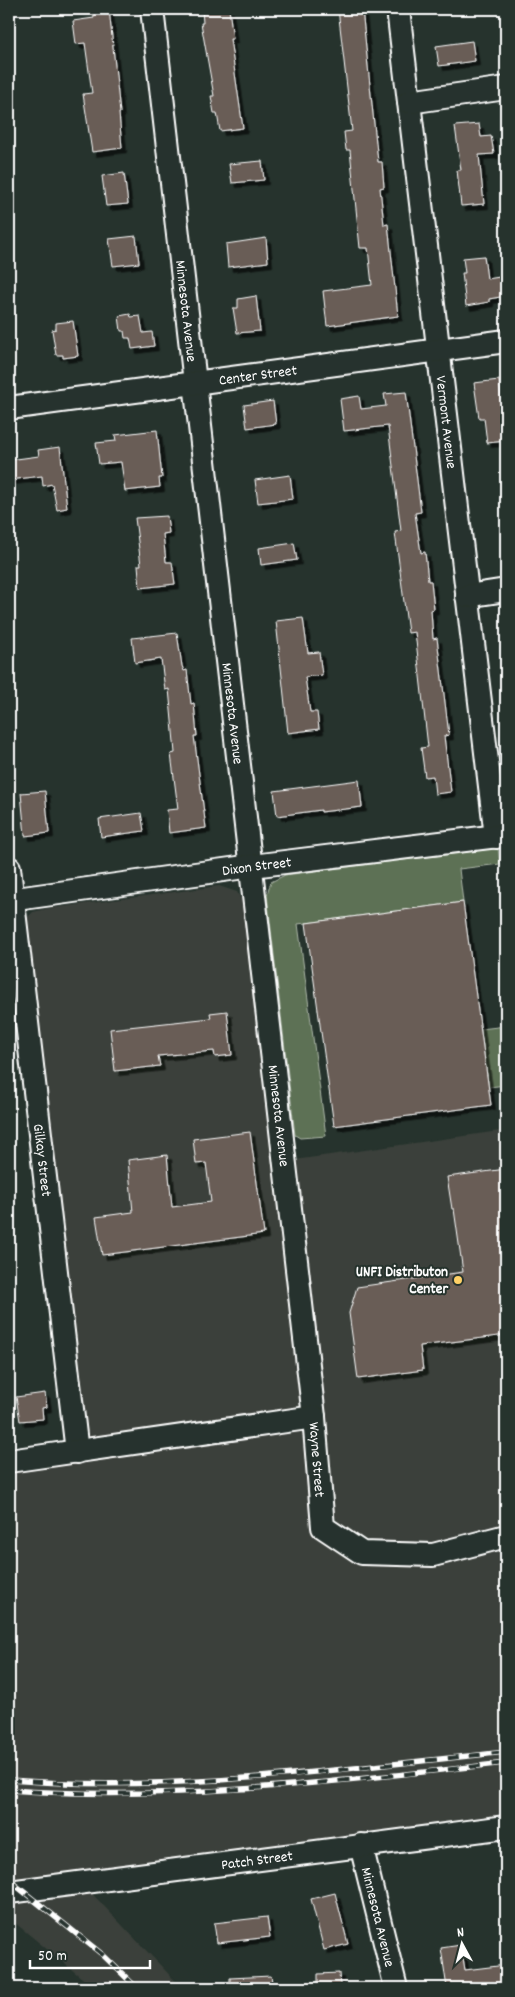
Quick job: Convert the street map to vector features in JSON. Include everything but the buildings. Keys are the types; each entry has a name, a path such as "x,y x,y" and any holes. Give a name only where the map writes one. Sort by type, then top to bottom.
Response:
{"street":[{"name":"Minnesota Avenue","path":"152,9 314,1417"},
{"name":"Vermont Avenue","path":"398,9 467,596 501,836"},
{"path":"409,102 506,88"},
{"name":"Center Street","path":"9,408 506,341"},
{"path":"467,596 506,590"},
{"name":"Dixon Street","path":"10,900 252,866 501,836"},
{"name":"Gilkay Street","path":"9,868 10,900 78,1452"},
{"name":"Wayne Street","path":"9,1461 314,1417 323,1527 342,1542 362,1553 433,1555 506,1536"},
{"name":"Patch Street","path":"9,1892 506,1827"},
{"name":"Minnesota Avenue","path":"361,1845 396,1988"}],"shaded area":[{"path":"219,886 237,892 245,905 273,1163 506,1130 506,1523 439,1541 410,1546 377,1545 349,1531 337,1521 333,1509 324,1404 86,1438 23,922 33,912 45,909"},
{"path":"314,1417 323,1527 362,1553 506,1536 506,1827 82,1883 182,1988 94,1988 9,1918 9,1461"}],"green space":[{"path":"498,848 500,864 459,869 463,902 298,924 326,1136 300,1138 295,1135 267,895 271,882 285,875"},
{"path":"506,1026 506,1085 489,1087 481,1029"}],"railway":[{"path":"9,1780 133,1784 196,1781 320,1772 506,1752"},
{"path":"9,1790 133,1793 258,1788 506,1763"},
{"path":"9,1880 103,1955 137,1988"}],"place":[{"name":"UNFI Distributon Center","path":"458,1280"}]}
